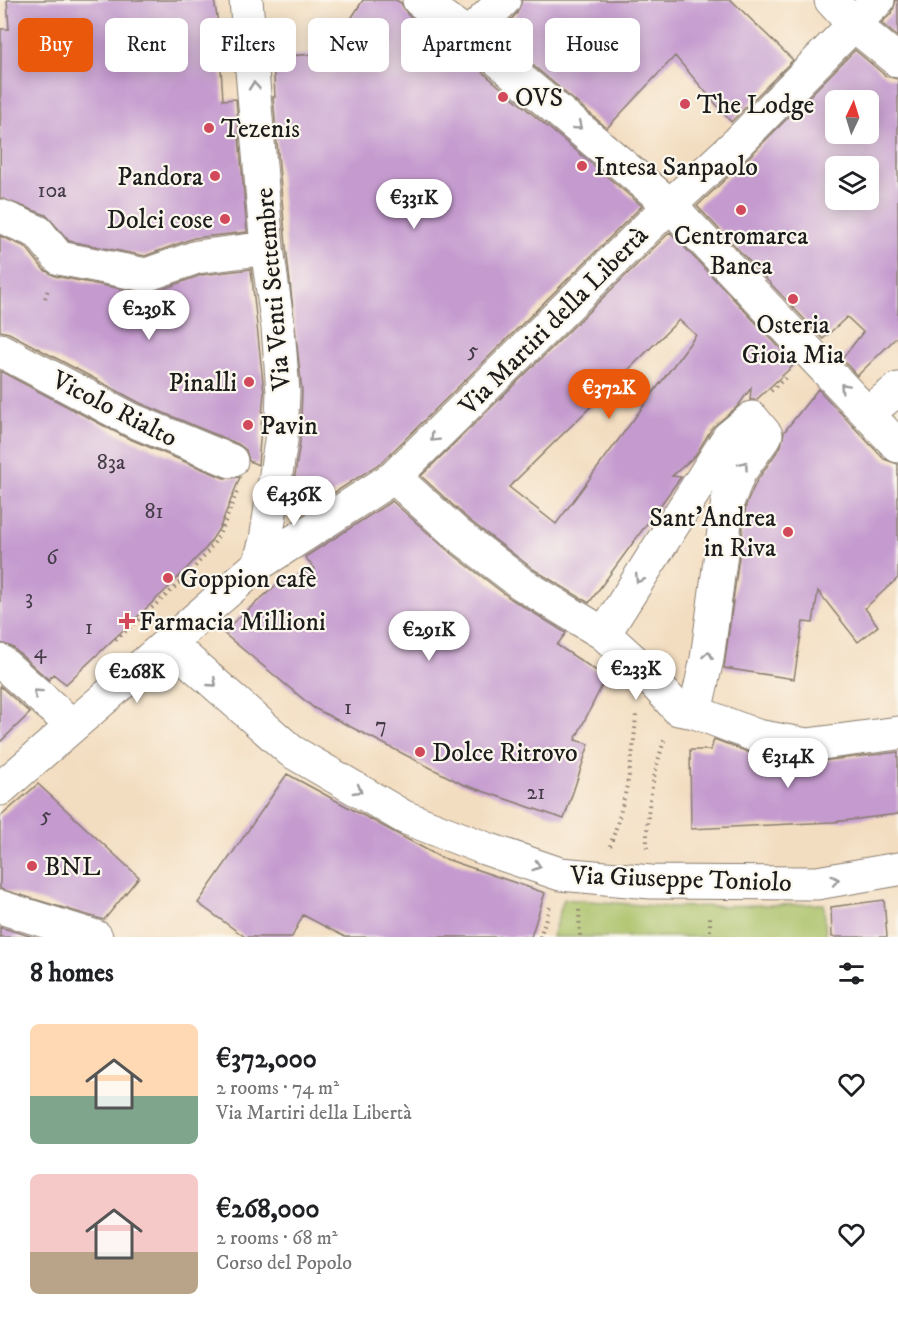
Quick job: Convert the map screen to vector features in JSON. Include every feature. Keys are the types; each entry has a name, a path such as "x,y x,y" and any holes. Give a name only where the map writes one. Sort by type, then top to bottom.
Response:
{"street":[{"path":"419,0 444,18"},
{"path":"485,18 504,0"},
{"path":"831,0 854,25 898,62"},
{"name":"Via Martiri della Libertà","path":"0,789 72,725 170,644 259,564 394,477 669,205 737,142 878,0"},
{"name":"Via Venti Settembre","path":"250,4 267,248 278,328 283,392 250,468 266,540 259,564"},
{"path":"512,72 669,205 812,352 898,446"},
{"path":"0,216 38,232 59,258 146,275 196,257 267,248"},
{"name":"Vicolo Rialto","path":"0,350 132,420 250,468"},
{"path":"868,413 898,388"},
{"path":"604,634 728,438 752,418 766,435 739,473 728,500 707,659 695,712"},
{"path":"394,477 457,534 522,584 604,634 638,665 678,709 695,712 757,736 807,745 898,733"},
{"name":"Via Giuseppe Toniolo","path":"170,644 291,751 307,761 404,817 560,874 651,882 817,884 898,869"},
{"path":"0,662 72,725"},
{"path":"0,907 108,933"}],"path":[{"path":"752,418 754,408 812,352"},
{"path":"115,641 179,582 210,548 223,528 250,468"},
{"name":"Via Giuseppe Toniolo","path":"609,849 622,813 634,751 636,724"},
{"name":"Via Giuseppe Toniolo","path":"647,853 646,821 656,765 667,733"}],"green space":[{"path":"564,899 667,907 824,904 826,937 552,937"}],"building":[{"path":"7,0 214,0 217,18 200,18 200,72 221,72 223,100 236,99 247,232 194,238 145,256 69,241 46,215 0,198 1,29 9,29"},
{"path":"363,0 396,0 401,3 412,18 401,18 401,72 482,72 642,206 382,462 323,500 294,482 300,442 302,391 286,246 273,97 275,97 274,72 296,72 296,55 308,54 308,72 389,72 389,18 351,18"},
{"path":"522,0 731,0 793,60 731,122 675,56 607,128 533,65 533,18 512,18"},
{"path":"896,0 898,0 898,37 881,23 892,13"},
{"path":"855,50 886,76 898,79 898,336 857,376 842,359 863,332 847,317 823,339 697,206"},
{"path":"670,232 795,364 756,400 750,400 751,388 738,406 712,428 695,456 672,476 681,477 589,603 533,569 469,520 421,476","holes":["679,320 696,335 556,524 509,487"]},
{"path":"0,236 26,247 44,270 55,276 142,293 152,293 201,275 251,269 264,392 258,465 249,461 246,450 238,444 140,403 9,333 0,331"},
{"path":"0,371 125,437 224,478 240,477 220,527 207,547 170,586 66,684 53,674 49,680 12,647 0,643"},
{"path":"818,389 884,459 898,464 898,578 865,608 878,626 858,642 818,591 813,623 803,622 794,679 724,668 746,505 756,482 781,446 784,432"},
{"path":"392,501 446,549 511,599 566,633 557,645 606,677 575,740 589,744 564,819 462,784 314,708 222,632 280,582 315,569 305,557"},
{"path":"0,686 30,713 0,742"},
{"path":"714,739 753,754 804,763 898,752 898,814 833,822 691,829 690,750 711,750"},
{"path":"287,774 440,857 545,893 531,937 345,937 303,915 292,937 245,937 198,903"},
{"name":"BNL","path":"38,784 139,877 104,920 0,889 0,817"},
{"path":"884,900 887,937 832,937 831,907"},
{"path":"0,927 33,937 0,937"}],"place":[{"name":"OVS","path":"503,97"},
{"name":"The Lodge","path":"685,104"},
{"name":"Tezenis","path":"209,128"},
{"name":"Intesa Sanpaolo","path":"582,166"},
{"name":"Pandora","path":"215,176"},
{"name":"Centromarca Banca","path":"741,210"},
{"name":"Dolci cose","path":"225,219"},
{"name":"Osteria Gioia Mia","path":"793,299"},
{"name":"Pinalli","path":"249,382"},
{"name":"Pavin","path":"248,425"},
{"name":"Sant'Andrea in Riva","path":"788,532"},
{"name":"Goppion cafè","path":"168,578"},
{"name":"Farmacia Millioni","path":"127,621"},
{"name":"Dolce Ritrovo","path":"420,752"},
{"name":"BNL","path":"32,866"}]}
